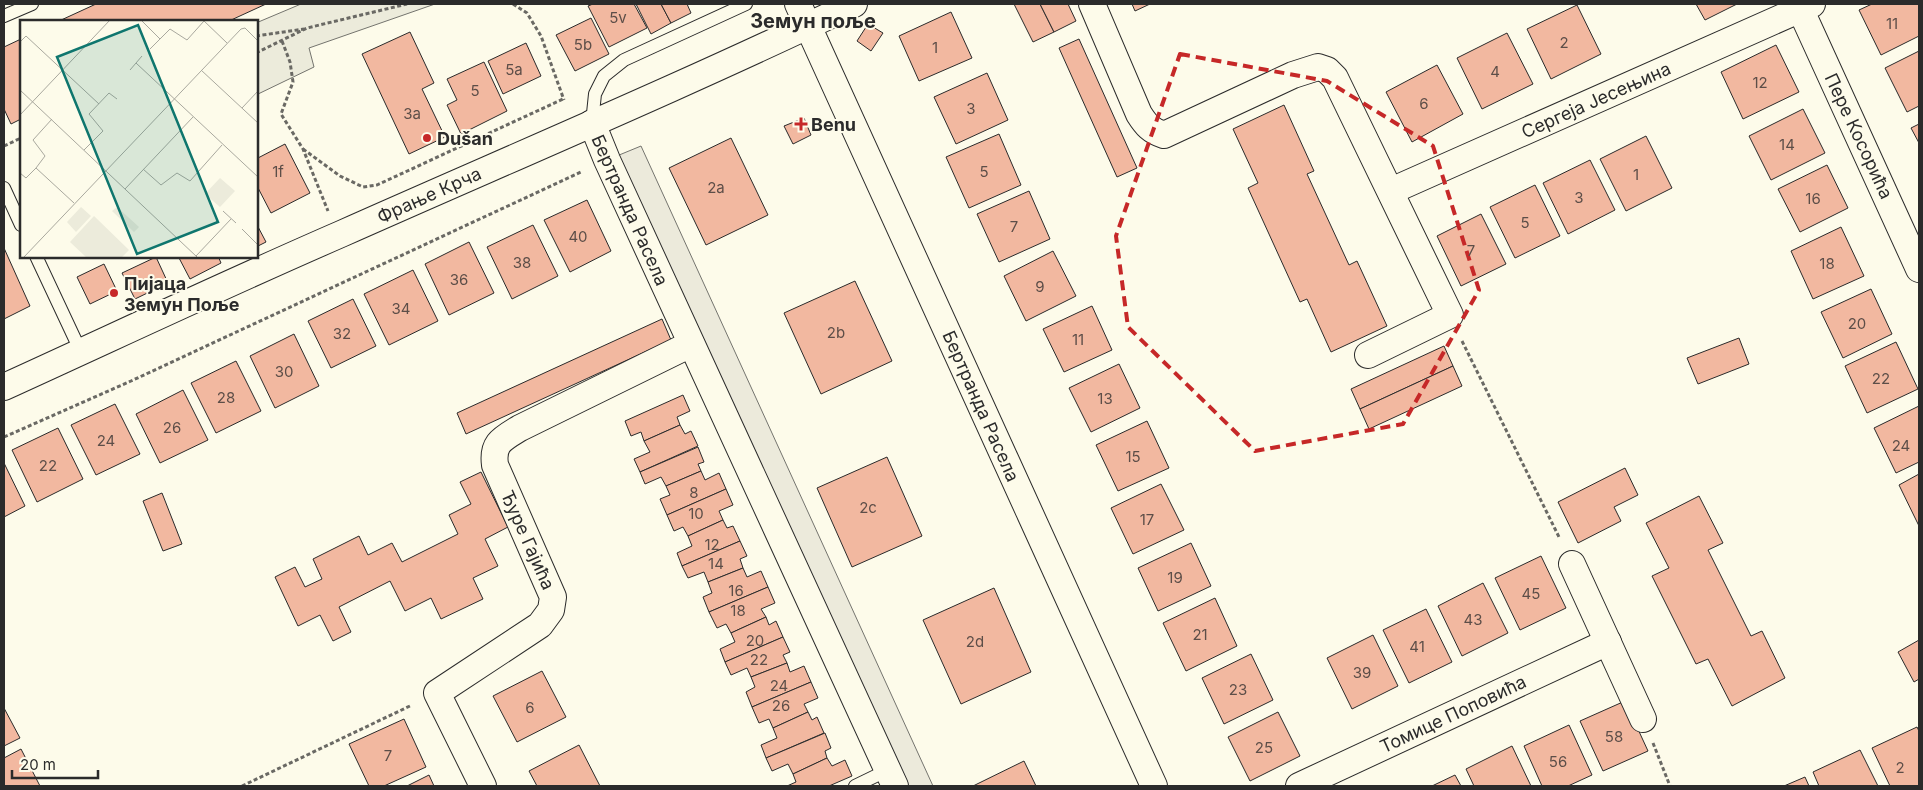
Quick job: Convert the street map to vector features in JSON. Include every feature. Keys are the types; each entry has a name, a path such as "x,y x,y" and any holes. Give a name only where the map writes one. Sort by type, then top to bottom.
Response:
{"street":[{"name":"Фрање Крча","path":"4,387 338,234 584,127 803,15 854,4"},
{"path":"1092,4 1139,114 1146,126 1164,135 1293,75 1318,67 1327,70 1335,78 1450,315 1368,355"},
{"name":"Сергеја Јесењина","path":"1391,191 1804,6"},
{"name":"Пере Косорића","path":"1804,6 1919,269"},
{"name":"Бертранда Расела","path":"803,15 1154,786"},
{"name":"Бертранда Расела","path":"584,127 607,160 892,778"},
{"name":"Ђуре Гајића","path":"438,693 540,625 551,610 553,598 546,577 495,465 495,449 499,442 520,428 691,344"},
{"path":"1572,564 1643,719"},
{"name":"Томице Поповића","path":"1299,786 1608,642"},
{"path":"438,693 483,786"}],"lane":[{"path":"4,16 32,4"},
{"path":"584,127 595,94 604,76 624,60 746,4"},
{"path":"4,188 20,223"},
{"path":"37,258 81,352"},
{"path":"855,786 892,778"}],"path":[{"path":"258,36 307,28 407,4"},
{"path":"513,4 527,13 541,36 564,99 584,127"},
{"path":"258,52 307,28"},
{"path":"282,41 290,62 293,82 281,114 303,150 338,234"},
{"path":"303,150 340,176 363,187 378,185 564,99"},
{"path":"4,146 20,138"},
{"path":"4,437 131,381 607,160"},
{"path":"1450,315 1572,564"},
{"path":"242,786 438,693"},
{"path":"1643,719 1670,786"}],"highlighted area":[{"path":"1180,54 1327,81 1433,146 1479,290 1403,424 1255,451 1128,327 1116,236"}],"shaded area":[{"path":"301,4 435,4 309,48 314,67 258,94 258,22"},
{"path":"641,146 933,786 895,786 607,160"}],"building":[{"path":"96,4 266,4 231,20 61,20"},
{"path":"593,4 634,4 647,28 609,47 588,6"},
{"path":"636,4 661,4 671,23 651,34"},
{"path":"661,4 687,4 691,13 671,23"},
{"path":"1014,4 1040,4 1054,32 1033,42"},
{"path":"1040,4 1068,4 1076,21 1054,32"},
{"path":"1132,4 1150,4 1135,11"},
{"path":"1696,4 1737,4 1705,20"},
{"path":"1872,4 1919,4 1919,36 1881,55 1859,10"},
{"path":"1577,5 1601,54 1551,79 1527,29"},
{"path":"951,12 972,58 919,81 899,36"},
{"path":"591,18 609,54 575,71 556,35"},
{"path":"868,24 883,33 871,51 857,41"},
{"path":"410,32 434,83 422,89 445,137 409,154 362,54"},
{"path":"1507,33 1533,84 1482,109 1457,58"},
{"path":"20,39 20,120 11,124 4,109 4,47"},
{"path":"1079,39 1137,168 1117,177 1059,48"},
{"path":"526,43 541,76 503,94 488,61"},
{"path":"1776,45 1799,92 1743,119 1721,72"},
{"path":"1919,51 1919,106 1907,112 1885,68"},
{"path":"484,62 507,111 461,134 447,105 457,100 447,79"},
{"path":"1437,65 1463,114 1412,142 1386,92"},
{"path":"987,73 1008,120 956,144 934,97"},
{"path":"1284,105 1314,171 1307,174 1349,265 1357,261 1387,326 1331,352 1307,299 1300,302 1248,188 1258,183 1233,129"},
{"path":"1803,109 1825,153 1771,180 1749,136"},
{"path":"804,118 811,135 793,144 784,126"},
{"path":"1919,124 1919,143 1911,128"},
{"path":"999,134 1021,185 969,208 946,157"},
{"path":"1646,136 1672,188 1626,211 1600,159"},
{"path":"731,138 768,215 706,245 669,168"},
{"path":"285,144 310,193 271,213 258,188 258,158"},
{"path":"1590,160 1615,210 1568,234 1543,183"},
{"path":"1827,165 1848,208 1800,232 1778,189"},
{"path":"1535,185 1560,236 1515,258 1490,207"},
{"path":"1029,191 1050,239 999,262 977,214"},
{"path":"587,200 611,251 570,272 544,220"},
{"path":"1481,214 1506,264 1461,286 1437,236"},
{"path":"533,225 558,276 512,299 487,247"},
{"path":"258,227 266,242 258,246"},
{"path":"1841,227 1864,276 1813,299 1791,251"},
{"path":"469,242 494,293 449,315 425,264"},
{"path":"4,248 30,306 4,319"},
{"path":"1053,251 1076,296 1026,321 1004,276"},
{"path":"156,258 168,283 135,299 122,273"},
{"path":"179,258 219,258 221,263 190,279"},
{"path":"104,264 117,291 90,304 77,277"},
{"path":"413,270 438,321 389,345 364,294"},
{"path":"855,281 892,361 821,394 784,313"},
{"path":"1871,289 1892,334 1843,358 1821,312"},
{"path":"353,299 376,346 331,368 308,321"},
{"path":"1092,306 1112,350 1064,372 1043,329"},
{"path":"662,319 671,340 466,434 457,413"},
{"path":"294,334 319,386 275,408 250,356"},
{"path":"1739,338 1749,364 1698,384 1687,358"},
{"path":"1896,342 1918,389 1867,413 1845,366"},
{"path":"1444,346 1453,366 1360,409 1351,389"},
{"path":"236,361 261,411 216,433 191,383"},
{"path":"1119,364 1140,408 1091,432 1069,388"},
{"path":"1453,366 1462,386 1369,429 1360,409"},
{"path":"183,390 208,440 160,463 136,414"},
{"path":"683,395 690,411 677,417 680,425 644,441 641,432 631,436 625,421"},
{"path":"115,404 140,454 96,475 71,425"},
{"path":"1919,406 1919,462 1896,473 1874,428"},
{"path":"1147,421 1169,468 1118,491 1096,445"},
{"path":"680,425 685,434 691,431 698,446 640,472 634,459 650,452 644,441"},
{"path":"58,428 83,479 37,502 12,450"},
{"path":"698,447 704,462 698,464 701,471 666,486 661,477 645,484 640,472"},
{"path":"887,457 922,536 852,567 817,488"},
{"path":"4,463 25,506 4,517"},
{"path":"1625,468 1638,495 1614,507 1621,521 1578,543 1558,502"},
{"path":"701,471 705,480 719,473 726,489 667,515 660,499 670,495 666,486"},
{"path":"481,472 508,527 485,539 498,566 473,578 483,599 441,619 431,598 405,611 390,581 339,607 351,632 333,641 320,615 298,626 275,577 295,567 305,587 322,579 313,559 359,536 368,555 392,543 402,562 458,534 449,515 471,504 460,482"},
{"path":"1919,474 1919,526 1899,485"},
{"path":"1161,484 1184,530 1133,554 1111,508"},
{"path":"726,489 733,505 719,511 723,520 688,536 683,527 674,531 667,515"},
{"path":"162,493 182,544 163,551 143,501"},
{"path":"1699,496 1723,543 1708,550 1751,636 1762,631 1785,678 1732,706 1708,659 1696,664 1652,576 1669,568 1646,523"},
{"path":"723,520 727,528 733,526 740,541 682,566 677,553 692,546 688,536"},
{"path":"740,541 747,556 740,559 743,568 708,582 704,572 688,578 682,566"},
{"path":"1191,543 1211,586 1158,611 1138,568"},
{"path":"1541,556 1566,608 1520,630 1495,578"},
{"path":"743,568 747,577 761,571 768,587 709,612 703,597 712,593 708,582"},
{"path":"1483,583 1508,633 1462,656 1438,606"},
{"path":"768,587 775,603 761,609 766,617 731,633 726,624 717,628 709,612"},
{"path":"994,588 1031,672 961,704 923,620"},
{"path":"1215,598 1237,646 1186,671 1163,623"},
{"path":"1426,609 1452,662 1409,683 1383,630"},
{"path":"766,617 769,625 776,621 783,637 725,662 720,649 735,642 731,633"},
{"path":"1373,635 1398,686 1352,709 1327,658"},
{"path":"783,637 790,652 783,655 787,663 751,677 747,668 731,675 725,662"},
{"path":"1919,640 1919,679 1914,682 1898,652"},
{"path":"1251,654 1273,700 1224,724 1202,678"},
{"path":"787,663 790,672 804,666 811,682 752,707 746,692 755,687 751,677"},
{"path":"542,671 566,717 517,742 493,696"},
{"path":"811,682 818,698 804,704 808,712 773,728 769,719 759,723 752,707"},
{"path":"1625,701 1648,751 1603,771 1580,721"},
{"path":"4,708 20,738 4,746"},
{"path":"808,712 812,720 817,717 824,733 766,758 761,745 777,738 773,728"},
{"path":"1278,712 1300,756 1250,781 1228,737"},
{"path":"404,719 426,767 384,786 369,786 349,744"},
{"path":"1569,725 1592,775 1568,786 1542,786 1524,746"},
{"path":"1917,727 1919,731 1919,786 1890,786 1872,748"},
{"path":"825,733 831,748 825,751 827,758 793,774 788,764 772,771 766,758"},
{"path":"579,745 600,786 537,786 529,771"},
{"path":"1512,746 1531,786 1474,786 1466,769"},
{"path":"21,749 40,786 4,786 4,758"},
{"path":"1860,750 1878,786 1819,786 1813,772"},
{"path":"827,758 832,766 845,760 852,776 829,786 787,786 796,782 793,774"},
{"path":"1024,761 1036,786 973,786"},
{"path":"429,775 434,786 407,786"},
{"path":"1455,775 1461,786 1432,786"},
{"path":"1805,777 1809,786 1784,786"}],"place":[{"name":"Benu","path":"801,124"},
{"name":"Dušan","path":"427,138"},
{"name":"Пијаца Земун Поље","path":"114,293"}],"district":[{"name":"Земун поље","path":"813,21"}]}
